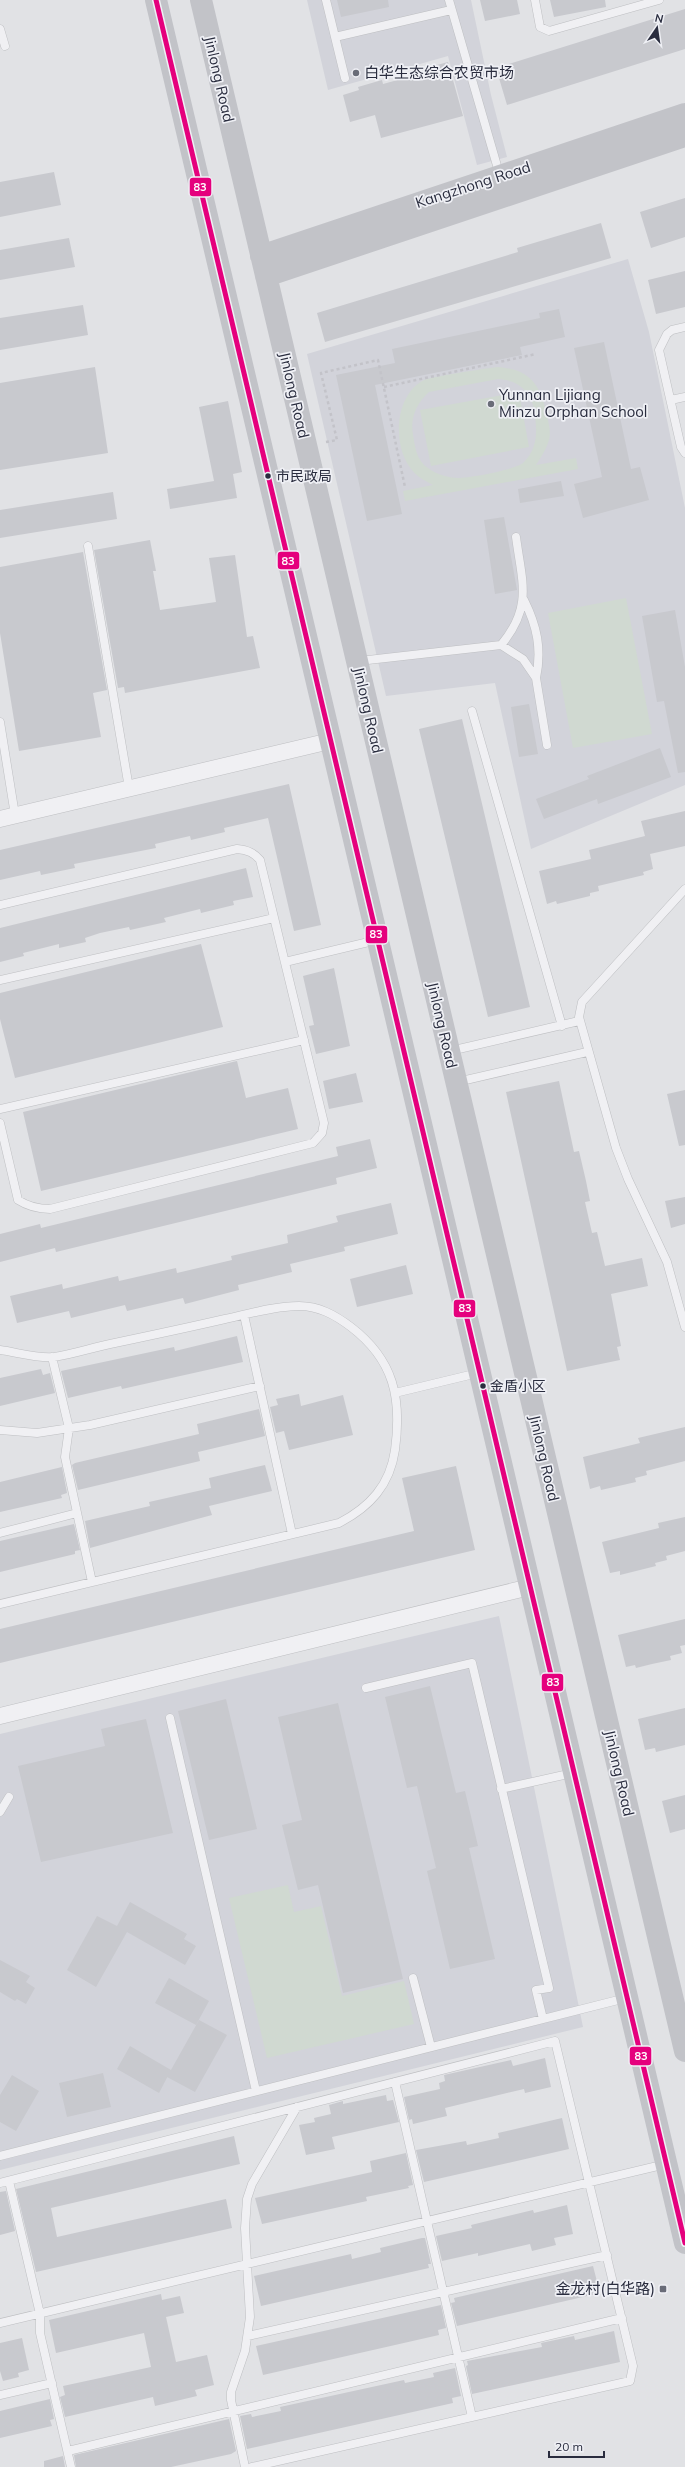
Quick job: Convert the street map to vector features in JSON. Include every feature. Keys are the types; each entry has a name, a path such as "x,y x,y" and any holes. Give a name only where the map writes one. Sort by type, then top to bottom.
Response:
{"main road":[{"path":"156,0 685,2243"},
{"name":"Jinlong Road","path":"201,0 448,1052 685,2050"},
{"name":"Kangzhong Road","path":"263,266 500,176 685,114"},
{"name":"Kangzhong Road","path":"263,266 685,136"}],"street":[{"path":"7,817 330,741"},
{"path":"0,1716 530,1587"}],"lane":[{"path":"326,0 345,78"},
{"path":"449,0 500,176"},
{"path":"535,0 540,27 548,31 659,0"},
{"path":"335,37 451,10"},
{"path":"0,29 5,46"},
{"path":"685,327 672,330 666,334 659,350 681,447 685,453"},
{"path":"670,400 685,396"},
{"path":"516,538 524,600 536,626 538,639 539,665 536,678 547,745"},
{"path":"88,546 129,788"},
{"path":"501,645 518,621 524,600"},
{"path":"357,661 501,645 523,659 536,678"},
{"path":"472,711 562,1026"},
{"path":"0,722 7,817"},
{"path":"0,905 243,850 255,854 260,860 324,1123 322,1133 313,1143 50,1209 40,1209 18,1200 0,1123"},
{"path":"685,889 582,1002 579,1021 616,1148 628,1179 667,1262 685,1326"},
{"path":"0,980 274,918"},
{"path":"285,962 377,940"},
{"path":"448,1052 579,1021"},
{"path":"0,1109 304,1040"},
{"path":"456,1082 587,1052"},
{"path":"0,1350 52,1357 244,1315 298,1306 321,1310 331,1314 372,1346 388,1369 395,1393 397,1416 394,1458 390,1471 377,1494 366,1506 339,1523 0,1604"},
{"path":"244,1315 292,1534"},
{"path":"52,1357 69,1428 65,1457 92,1582"},
{"path":"395,1393 479,1373"},
{"path":"0,1430 37,1433 69,1428 260,1386"},
{"path":"0,1533 77,1513"},
{"path":"366,1688 472,1663 548,1988 536,1990 543,2019"},
{"path":"170,1718 256,2091"},
{"path":"502,1789 574,1772"},
{"path":"0,1812 9,1797"},
{"path":"413,1978 431,2047"},
{"path":"0,2156 627,1998"},
{"path":"0,2183 555,2041 634,2366 630,2381 252,2467"},
{"path":"395,2082 472,2417"},
{"path":"245,2467 233,2412 231,2392 241,2366 248,2336 250,2298 244,2214 252,2184 297,2107"},
{"path":"0,2323 667,2164"},
{"path":"9,2181 40,2314 40,2333 71,2467"},
{"path":"248,2336 607,2256"},
{"path":"68,2451 622,2318"},
{"path":"0,2395 52,2383"}],"path":[{"path":"384,387 536,354"},
{"path":"306,447 337,440 321,373 378,360 405,487"}],"shaded area":[{"name":"白华生态综合农贸市场","path":"307,0 471,0 491,95 507,157 477,165 448,56 328,90"},
{"path":"628,259 649,332 685,508 685,785 531,849 495,683 386,696 307,354"},
{"path":"497,367 508,368 526,375 537,387 541,396 550,428 550,434 546,447 536,465 576,458 578,469 405,501 403,491 433,485 420,477 409,466 400,445 399,421 406,398 413,388 427,379","holes":["498,379 511,381 522,387 529,396 534,409 536,438 532,451 523,463 502,471 464,478 449,477 424,465 416,451 412,429 413,417 417,406 424,397 429,392"]},
{"path":"519,392 529,447 431,466 420,410"},
{"path":"626,598 652,734 573,748 548,613"},
{"path":"499,1616 583,2027 0,2170 0,1734"},
{"path":"288,1885 294,1912 321,1906 342,1996 404,1981 414,2024 267,2058 229,1898"}],"building":[{"path":"337,0 388,0 389,7 341,17"},
{"path":"480,0 517,0 520,14 485,21"},
{"path":"550,0 605,0 606,7 554,17"},
{"path":"685,9 685,49 507,105 496,68"},
{"path":"448,62 463,116 381,138 375,115 350,122 343,95 359,90 358,87 382,80 383,84 423,73 422,69"},
{"path":"54,172 61,205 0,217 0,182"},
{"path":"685,198 685,237 651,248 640,212"},
{"path":"601,223 611,258 325,342 317,313 518,252 517,248"},
{"path":"69,238 75,267 0,280 0,250"},
{"path":"685,271 685,307 656,314 648,280"},
{"path":"83,305 88,335 0,350 0,318"},
{"path":"559,309 565,337 520,347 522,355 375,385 402,514 367,521 336,375 395,363 392,349 540,318 539,313"},
{"path":"604,342 631,469 640,467 649,500 583,518 574,484 602,477 574,348"},
{"path":"95,367 108,453 0,470 0,383"},
{"path":"228,401 242,472 233,474 237,498 170,509 167,489 214,481 199,407"},
{"path":"561,481 564,496 520,503 518,489"},
{"path":"113,492 117,519 0,538 0,510"},
{"path":"504,517 517,590 495,594 484,520"},
{"path":"150,540 156,571 153,571 160,610 216,602 209,558 235,555 247,637 253,636 260,668 125,693 124,687 118,688 94,550"},
{"path":"83,552 107,690 93,693 101,737 19,751 0,633 0,567"},
{"path":"675,610 685,667 685,772 678,773 664,701 657,702 642,616"},
{"path":"529,704 538,754 519,757 511,707"},
{"path":"462,719 530,1007 488,1017 419,729"},
{"path":"660,748 671,777 598,804 597,799 544,819 536,799 589,779 587,776"},
{"path":"289,784 321,925 294,931 268,818 224,828 225,832 191,840 190,836 155,844 156,848 74,864 75,868 41,875 40,871 0,880 0,850"},
{"path":"685,811 685,846 650,854 653,869 643,872 644,875 598,886 599,891 590,893 590,896 557,904 556,901 547,904 539,871 591,859 589,850 645,836 641,821"},
{"path":"246,868 253,897 233,901 234,905 201,913 200,909 164,918 166,922 130,930 129,927 100,933 85,938 86,942 59,948 59,944 23,953 24,956 0,962 0,928"},
{"path":"201,944 223,1027 15,1078 0,1019 0,993"},
{"path":"334,968 350,1046 316,1054 309,1026 314,1025 303,976"},
{"path":"237,1061 246,1098 288,1088 298,1129 41,1191 23,1112"},
{"path":"356,1073 363,1102 329,1109 323,1081"},
{"path":"559,1081 574,1152 579,1151 586,1181 590,1201 585,1202 592,1233 597,1232 605,1266 642,1258 648,1286 611,1294 621,1346 617,1347 620,1360 567,1371 506,1092"},
{"path":"685,1090 685,1145 679,1146 667,1094"},
{"path":"370,1139 377,1168 336,1178 337,1184 56,1252 55,1248 0,1262 0,1234 40,1224 41,1228 338,1156 336,1147"},
{"path":"685,1197 685,1224 671,1228 665,1201"},
{"path":"391,1203 398,1234 344,1247 345,1251 290,1264 292,1272 238,1285 239,1290 185,1304 183,1298 127,1311 125,1305 71,1318 69,1311 17,1323 10,1296 62,1284 63,1289 118,1276 119,1281 176,1268 177,1273 232,1260 231,1256 288,1243 287,1235 338,1222 336,1216"},
{"path":"406,1265 413,1294 357,1307 350,1279"},
{"path":"237,1336 243,1362 122,1389 121,1386 68,1398 61,1371 174,1347 175,1351"},
{"path":"41,1369 43,1375 50,1373 55,1393 0,1406 0,1378"},
{"path":"299,1394 301,1406 343,1395 353,1435 289,1450 284,1431 276,1433 270,1407 278,1405 276,1399"},
{"path":"259,1409 265,1436 198,1452 200,1461 78,1490 72,1465 75,1463 199,1434 197,1424"},
{"path":"685,1427 685,1461 646,1471 647,1475 635,1478 636,1482 601,1490 600,1486 590,1489 583,1457 640,1443 638,1438"},
{"path":"265,1465 272,1491 209,1506 212,1515 90,1548 85,1521 150,1506 149,1502 211,1488 209,1478"},
{"path":"456,1466 475,1550 0,1663 0,1629 414,1531 402,1478"},
{"path":"62,1467 67,1493 61,1495 62,1498 0,1512 0,1482"},
{"path":"685,1517 685,1551 666,1556 667,1560 655,1563 656,1566 620,1575 620,1571 610,1573 602,1542 659,1528 658,1523"},
{"path":"74,1524 80,1550 75,1551 75,1554 0,1572 0,1541"},
{"path":"685,1619 685,1645 680,1646 682,1653 670,1656 671,1660 636,1668 635,1665 626,1667 618,1635"},
{"path":"430,1686 456,1793 465,1791 478,1846 469,1848 495,1959 450,1969 427,1871 436,1868 417,1786 407,1788 385,1697"},
{"path":"226,1699 257,1829 209,1840 178,1711"},
{"path":"338,1703 403,1979 343,1993 318,1885 298,1890 282,1825 302,1820 278,1717"},
{"path":"685,1708 685,1745 656,1752 655,1748 645,1750 638,1719"},
{"path":"146,1719 173,1833 41,1862 18,1766 105,1746 101,1729"},
{"path":"685,1795 685,1829 670,1833 662,1801"},
{"path":"130,1902 187,1934 184,1939 196,1946 185,1965 127,1932 96,1987 67,1970 97,1916 117,1926"},
{"path":"0,1960 30,1976 26,1982 35,1988 26,2004 17,1999 15,2001 0,1992"},
{"path":"169,1978 209,2001 196,2025 155,2003"},
{"path":"199,2020 227,2035 195,2092 167,2077"},
{"path":"130,2046 171,2070 159,2093 117,2069"},
{"path":"545,2058 551,2087 525,2093 524,2089 445,2108 447,2116 413,2124 412,2119 409,2120 404,2097 440,2089 439,2083 445,2081 444,2075 511,2060 513,2066"},
{"path":"103,2073 111,2107 67,2117 59,2083"},
{"path":"12,2075 39,2091 16,2131 0,2122 0,2095"},
{"path":"386,2095 387,2101 393,2100 399,2122 332,2137 335,2149 306,2155 299,2125 315,2122 314,2118 331,2114 329,2105 343,2101 343,2104"},
{"path":"562,2118 569,2149 424,2182 416,2150 466,2141 467,2145 499,2138 498,2133"},
{"path":"234,2136 240,2164 51,2208 57,2237 226,2199 232,2228 36,2272 16,2189"},
{"path":"406,2153 413,2185 408,2186 409,2188 366,2197 367,2201 262,2224 255,2198 372,2172 370,2161"},
{"path":"6,2191 15,2231 0,2235 0,2192"},
{"path":"567,2205 573,2234 554,2238 556,2245 532,2251 530,2244 478,2256 478,2253 442,2261 436,2236 472,2228 471,2225 533,2210 534,2213"},
{"path":"425,2238 431,2264 428,2264 429,2268 261,2306 254,2276 351,2254 352,2259 381,2252 380,2248"},
{"path":"593,2266 600,2293 457,2326 451,2303 455,2302 454,2298"},
{"path":"161,2294 162,2300 180,2296 184,2313 166,2317 176,2362 207,2355 214,2385 195,2390 197,2396 155,2406 153,2397 65,2417 60,2397 65,2395 63,2386 151,2367 144,2333 56,2353 49,2320"},
{"path":"441,2305 446,2328 438,2330 439,2335 263,2375 256,2346"},
{"path":"614,2331 620,2362 472,2394 466,2366 468,2365 467,2361 542,2347 541,2343 574,2336 575,2340"},
{"path":"22,2338 29,2370 18,2373 19,2377 3,2381 0,2371 0,2343"},
{"path":"455,2368 461,2396 452,2398 453,2403 247,2449 240,2416 251,2414 252,2417 281,2411 280,2407 404,2380 405,2383 434,2377 433,2373"},
{"path":"50,2399 54,2419 50,2420 52,2426 0,2438 0,2411"},
{"path":"229,2419 236,2451 231,2454 171,2467 76,2467 74,2455"},
{"path":"63,2456 65,2467 44,2467 44,2461"}],"transit line":[{"name":"83","path":"156,0 685,2243"}],"place":[{"name":"白华生态综合农贸市场","path":"356,73"},
{"name":"Yunnan Lijiang Minzu Orphan School","path":"491,404"},
{"name":"市民政局","path":"268,476"},
{"name":"金盾小区","path":"483,1386"},
{"name":"金龙村(白华路)","path":"663,2289"}]}
